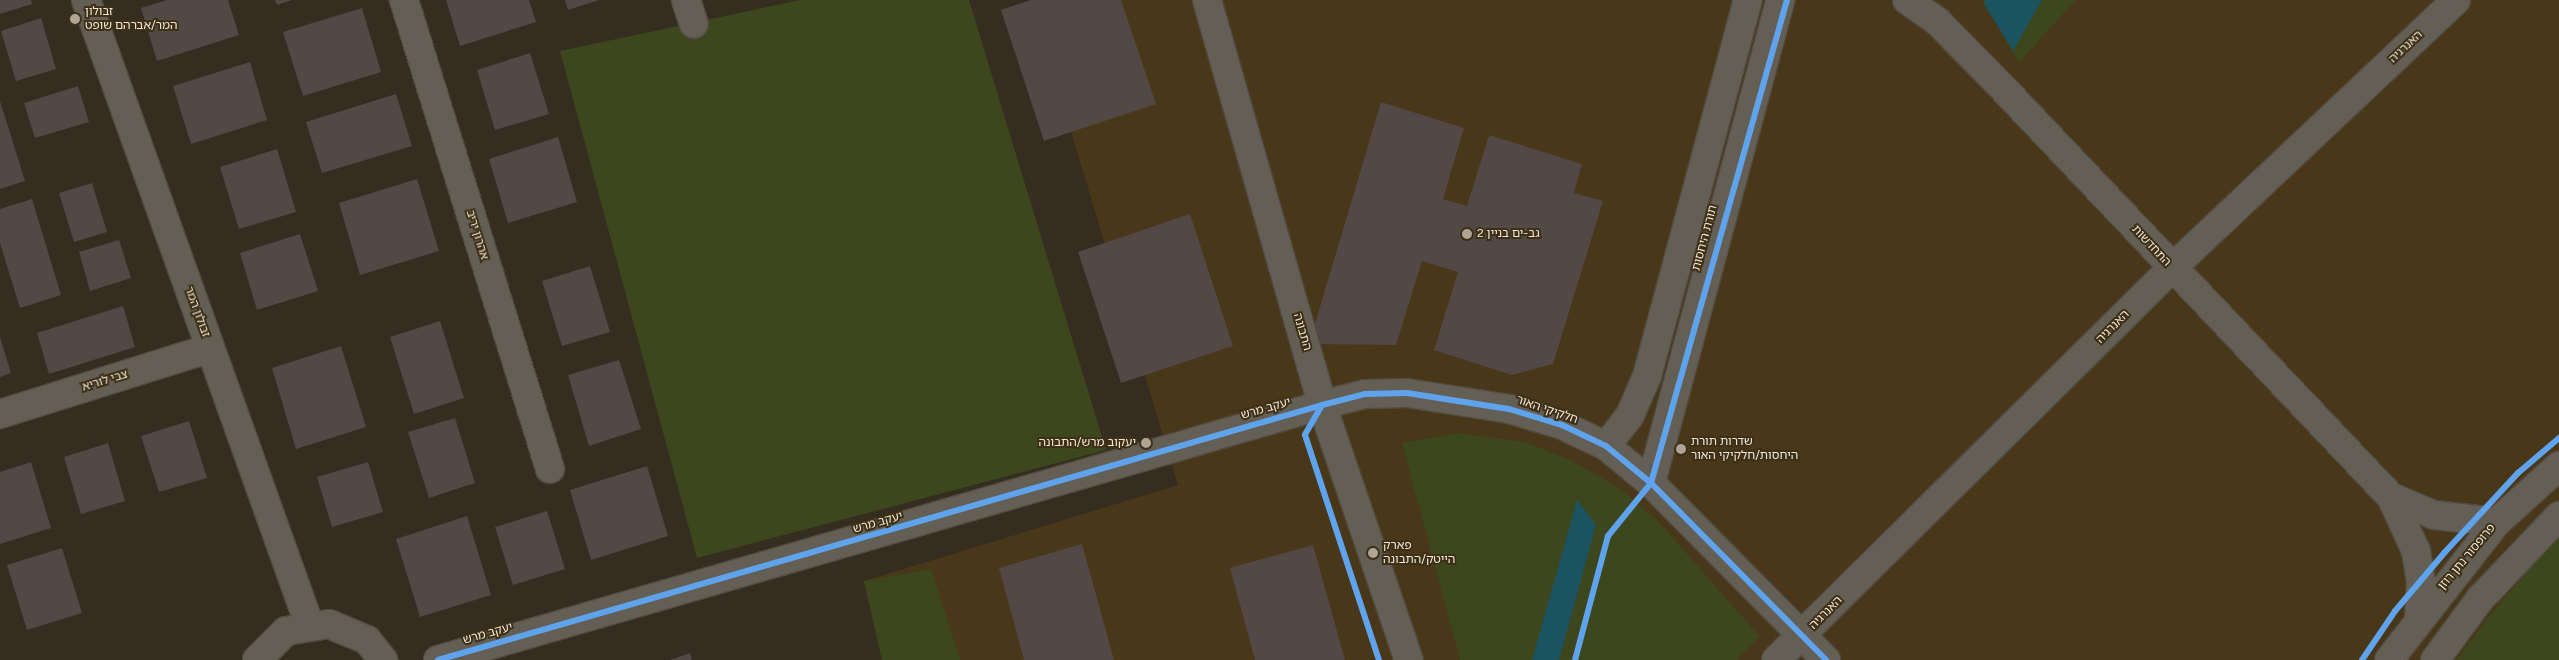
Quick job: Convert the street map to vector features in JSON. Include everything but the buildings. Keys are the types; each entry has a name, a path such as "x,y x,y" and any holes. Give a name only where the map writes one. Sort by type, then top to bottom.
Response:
{"street":[{"name":"זבולון המר","path":"86,0 309,624"},
{"name":"אהרון יריב","path":"404,0 550,469"},
{"name":"התבונה","path":"1206,0 1322,404 1409,660"},
{"name":"תורת היחסות","path":"1606,446 1630,415 1647,376 1748,0"},
{"name":"תורת היחסות","path":"1651,482 1780,0"},
{"name":"התחדשות","path":"1907,0 1938,22 2392,496 2416,551 2421,581 2419,616"},
{"name":"האנרגיה","path":"1776,660 2172,268 2456,0"},
{"name":"צבי לוריא","path":"0,414 210,348"},
{"name":"חלקיקי האור","path":"1322,404 1365,394 1451,397 1562,425 1606,446 1651,482 1826,660"},
{"name":"יעקב מרש","path":"438,660 1322,404"},
{"name":"פרופסור נתן רוזן","path":"2388,660 2419,616 2497,522 2559,466"},
{"name":"התחדשות","path":"2392,496 2434,515 2497,522"},
{"path":"2435,660 2480,599 2559,516"},
{"path":"256,660 286,632 309,624 349,629 367,640 383,660"}],"shaded area":[{"path":"1031,0 2559,0 2559,660 882,660 864,581 1178,485"}],"green space":[{"path":"800,0 969,0 1106,450 697,558 560,51"},
{"path":"1982,0 2076,0 2019,62"},
{"path":"1457,433 1525,442 1570,460 1621,489 1660,523 1760,637 1736,660 1460,660 1402,443"},
{"path":"2559,534 2559,660 2457,660 2486,620"},
{"path":"931,569 960,660 882,660 864,581"}],"water":[{"path":"1986,0 2042,0 2013,51 1984,4"},
{"path":"1577,500 1596,525 1559,660 1532,660"}],"cycle path":[{"path":"1575,660 1608,536 1651,483 1787,0"},
{"path":"438,660 1322,405 1365,394 1407,393 1509,409 1562,425 1606,446 1651,483 1826,660"},
{"path":"1322,405 1305,435 1379,660"},
{"path":"2362,660 2395,611 2445,552 2518,473 2559,438"}],"place":[{"name":"זבולון המר/אברהם שופט","path":"75,19"},
{"name":"גב-ים בניין 2","path":"1467,234"},
{"name":"יעקוב מרש/התבונה","path":"1146,443"},
{"name":"שדרות תורת היחסות/חלקיקי האור","path":"1681,449"},
{"name":"פארק הייטק/התבונה","path":"1373,553"}]}
